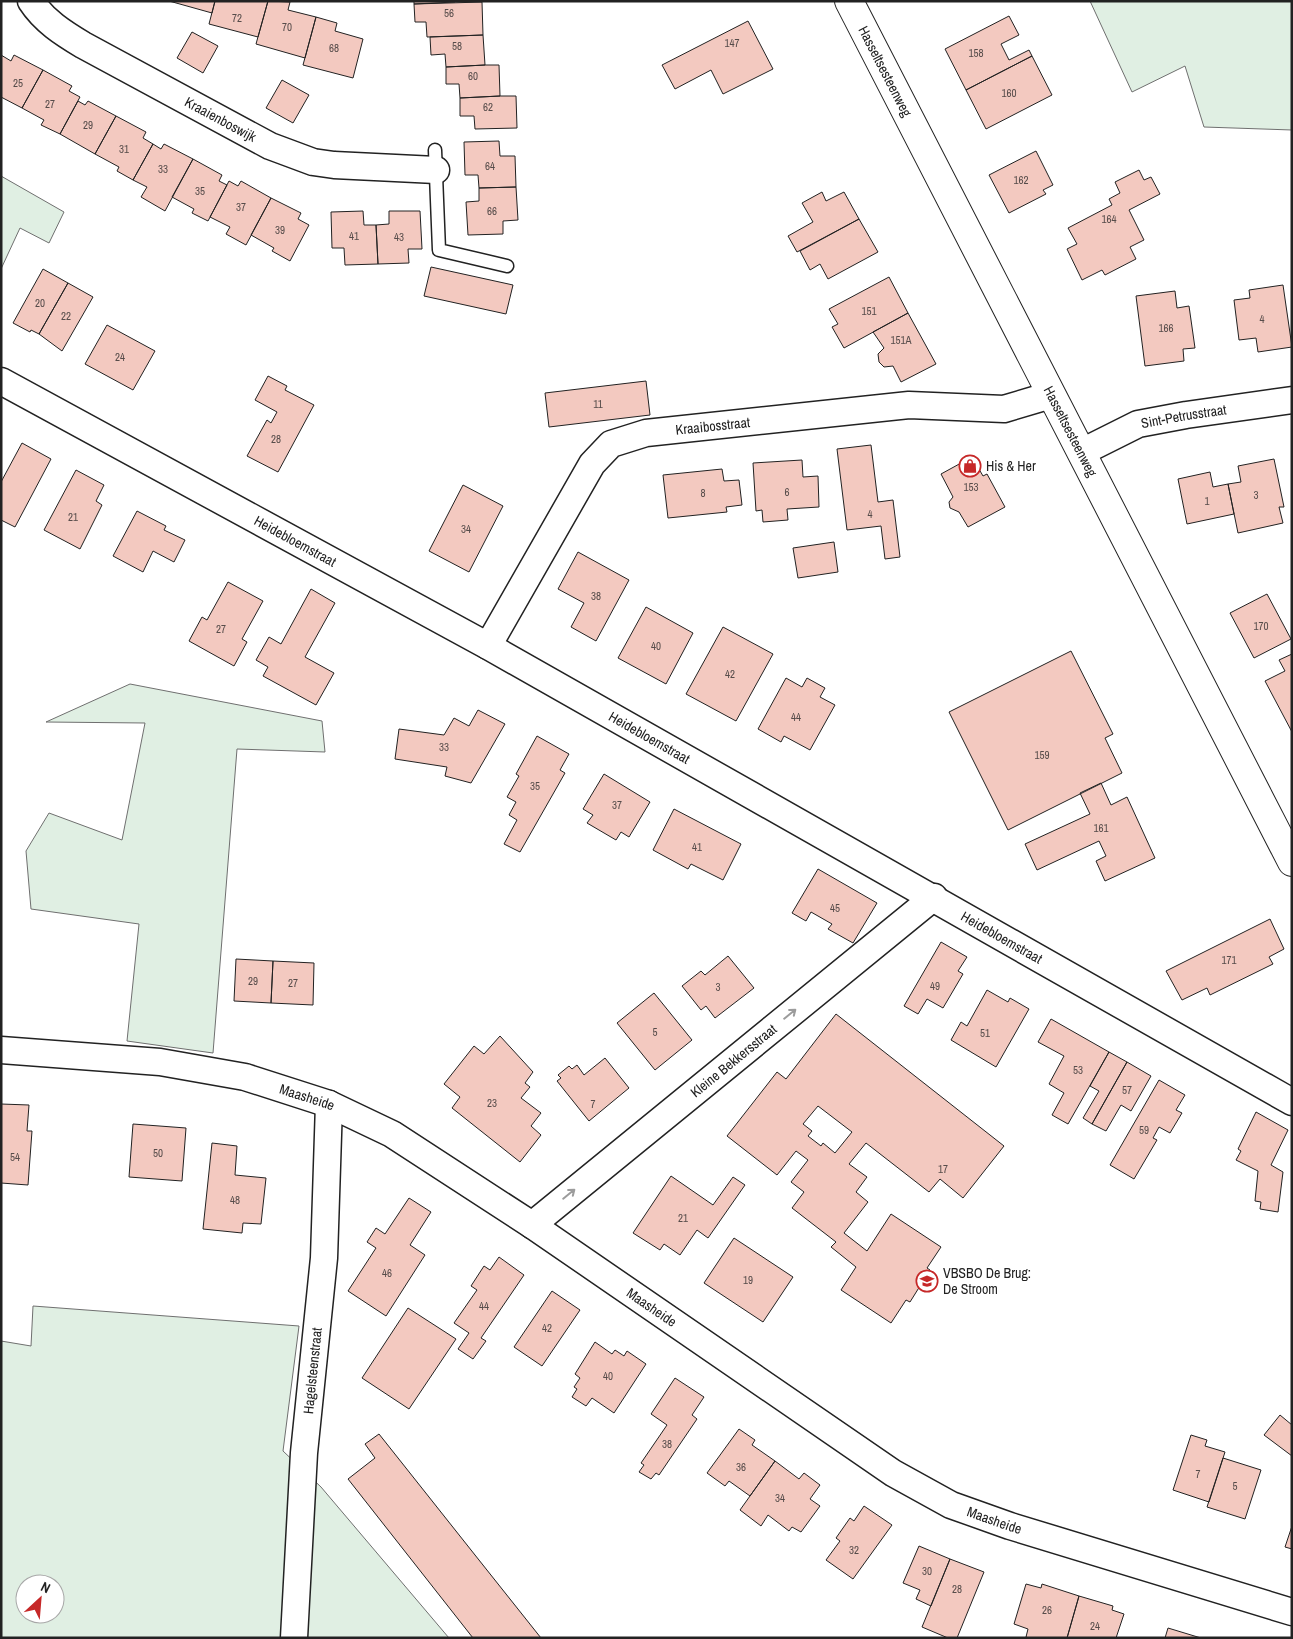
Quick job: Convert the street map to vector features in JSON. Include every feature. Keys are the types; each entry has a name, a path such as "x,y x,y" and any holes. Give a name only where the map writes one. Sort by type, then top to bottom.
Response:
{"street":[{"name":"Kraaienboswijk","path":"31,1 38,13 57,29 82,45 270,146 313,162 334,165 435,160"},
{"name":"Hasseltsesteenweg","path":"849,1 1292,862"},
{"name":"Heidebloemstraat","path":"1,381 488,646 934,897 1292,1102"},
{"name":"Kraaibosstraat","path":"488,646 592,464 611,444 646,432 909,405 1004,409 1051,395"},
{"name":"Sint-Petrusstraat","path":"1082,452 1138,424 1186,415 1292,400"},
{"name":"Kleine Bekkersstraat","path":"532,1225 934,897"},
{"name":"Maasheide","path":"1,1050 160,1062 245,1077 329,1104 392,1134 532,1225 893,1473 951,1505 1010,1526 1292,1612"},
{"name":"Hagelsteenstraat","path":"294,1638 304,1453 324,1258 329,1104"}],"lane":[{"path":"435,160 439,250 506,266"}],"green space":[{"path":"1090,1 1292,1 1292,130 1204,127 1185,66 1132,92"},
{"path":"1,176 64,212 49,243 20,228 1,269"},
{"path":"130,684 322,721 325,752 237,749 213,1053 127,1041 139,924 31,909 26,851 49,813 122,840 145,723 46,722"},
{"path":"33,1306 299,1326 283,1451 321,1487 449,1638 1,1638 1,1341 31,1346"}],"building":[{"path":"169,1 215,1 212,13"},
{"path":"215,1 268,1 258,37 209,24"},
{"path":"268,1 290,2 288,10 316,17 305,58 256,44"},
{"path":"414,1 455,1 455,2 414,4"},
{"path":"482,2 483,35 427,37 426,22 415,22 414,4"},
{"path":"1009,16 1019,35 1001,44 1009,60 1029,50 1032,56 966,90 945,49"},
{"path":"316,17 337,23 335,31 363,39 353,78 303,65"},
{"path":"748,21 773,69 723,94 711,70 675,89 662,65"},
{"path":"192,32 218,46 203,73 177,58"},
{"path":"483,35 485,65 446,67 445,54 431,55 430,37"},
{"path":"1,55 11,61 14,55 43,70 22,108 1,97"},
{"path":"1032,56 1052,95 986,129 966,90"},
{"path":"499,65 500,96 460,98 459,84 446,84 446,67"},
{"path":"43,70 72,86 69,91 80,97 60,134 41,125 44,120 22,108"},
{"path":"282,80 309,95 293,123 266,108"},
{"path":"516,96 517,128 475,129 474,116 460,116 460,98"},
{"path":"78,101 85,105 88,101 116,116 95,154 60,134"},
{"path":"116,116 146,132 143,138 153,144 133,180 117,171 119,167 95,154"},
{"path":"499,141 500,156 515,156 516,187 479,188 478,175 465,175 464,142"},
{"path":"153,144 161,149 164,144 193,159 165,211 141,197 147,187 133,180"},
{"path":"1036,151 1053,185 1043,190 1046,194 1009,213 989,175"},
{"path":"193,159 222,175 219,181 227,185 208,221 192,213 194,209 172,197"},
{"path":"1139,170 1144,180 1151,177 1160,194 1129,210 1144,240 1130,247 1136,259 1105,275 1102,270 1082,280 1067,249 1077,244 1068,228 1112,205 1109,199 1120,193 1115,182"},
{"path":"229,181 238,186 241,181 271,198 246,245 226,234 230,227 210,217"},
{"path":"516,187 518,220 503,221 503,234 468,235 466,202 479,201 479,188"},
{"path":"822,192 826,201 844,192 859,219 797,252 788,236 813,222 802,203"},
{"path":"271,198 301,213 298,219 309,225 290,261 272,251 274,248 251,235"},
{"path":"363,211 364,225 376,225 378,264 345,265 344,248 332,248 331,212"},
{"path":"389,211 420,211 422,249 408,249 409,263 378,264 376,225 389,224"},
{"path":"859,219 878,252 828,279 820,264 810,270 800,251"},
{"path":"431,267 513,285 506,314 424,296"},
{"path":"43,269 68,283 39,334 31,330 30,332 13,323"},
{"path":"889,277 908,313 844,348 832,327 838,324 829,309"},
{"path":"68,283 93,297 62,351 39,334"},
{"path":"1283,285 1292,347 1258,352 1256,338 1239,340 1234,300 1250,298 1249,290"},
{"path":"1175,291 1177,308 1189,306 1195,348 1183,349 1184,361 1145,366 1136,296"},
{"path":"908,313 936,364 901,382 893,366 884,367 879,362 878,354 884,348 873,332"},
{"path":"107,325 155,351 133,390 85,364"},
{"path":"268,376 287,386 285,390 314,405 278,472 247,456 267,420 271,423 277,412 255,400"},
{"path":"646,381 650,415 549,427 545,393"},
{"path":"22,443 51,459 15,527 1,520 1,482"},
{"path":"871,445 878,502 893,500 900,557 885,559 881,526 847,530 837,449"},
{"path":"972,457 983,476 987,474 1005,507 968,527 959,512 950,508 949,502 953,497 941,474"},
{"path":"1274,459 1284,507 1279,507 1283,523 1238,533 1228,484 1241,482 1238,466"},
{"path":"802,460 803,477 818,476 819,507 787,509 788,520 763,522 762,510 756,511 753,463"},
{"path":"722,469 724,481 739,480 742,505 726,507 727,512 668,518 663,475"},
{"path":"76,470 104,485 96,501 102,505 80,549 44,530"},
{"path":"1210,472 1213,487 1228,484 1234,514 1187,524 1178,479"},
{"path":"463,485 503,506 469,572 429,551"},
{"path":"137,511 166,526 164,530 185,540 174,562 153,551 143,572 113,556"},
{"path":"834,542 838,572 798,578 793,548"},
{"path":"578,552 629,580 596,641 571,627 584,603 558,589"},
{"path":"228,582 263,601 242,639 247,642 234,666 189,641 202,617 207,620"},
{"path":"311,589 335,603 305,657 334,673 316,705 263,676 268,667 256,660 269,637 281,644"},
{"path":"1267,594 1291,639 1254,658 1230,613"},
{"path":"646,607 693,633 666,684 618,658"},
{"path":"723,627 773,654 736,721 686,694"},
{"path":"1071,651 1113,734 1105,738 1122,773 1008,830 949,712"},
{"path":"1292,654 1292,732 1265,681 1285,671 1279,660"},
{"path":"786,678 802,687 807,678 825,688 820,697 835,705 810,750 784,736 781,742 758,729"},
{"path":"478,710 505,724 471,783 445,776 447,767 395,759 399,729 444,735 454,718 469,726"},
{"path":"537,736 569,754 560,770 565,773 520,852 504,844 517,820 509,815 516,802 507,797 519,776 516,774"},
{"path":"604,774 650,802 629,837 621,832 616,840 587,823 593,815 583,809"},
{"path":"1101,783 1111,805 1127,797 1155,858 1105,881 1096,861 1106,856 1099,841 1037,870 1025,844 1090,814 1080,793"},
{"path":"674,809 741,844 723,880 691,864 688,869 653,850"},
{"path":"818,869 877,903 853,943 828,929 832,924 811,912 806,921 792,913"},
{"path":"1270,919 1284,949 1269,957 1273,964 1210,995 1207,988 1182,1000 1166,971"},
{"path":"941,942 967,957 958,971 963,974 943,1008 927,999 918,1014 904,1006"},
{"path":"728,956 754,988 715,1018 706,1006 701,1010 682,986 701,971 705,975"},
{"path":"236,959 273,961 271,1003 234,1001"},
{"path":"273,961 314,963 313,1005 271,1003"},
{"path":"987,990 1008,1002 1010,998 1029,1009 996,1067 951,1040 961,1022 967,1026"},
{"path":"654,993 692,1040 655,1070 617,1023"},
{"path":"836,1014 1004,1146 963,1198 940,1179 929,1192 866,1143 849,1164 867,1177 856,1192 868,1202 844,1233 867,1251 891,1214 941,1247 927,1268 930,1270 910,1302 906,1300 891,1323 841,1290 856,1267 831,1247 836,1242 792,1208 804,1192 791,1182 808,1160 796,1151 777,1175 727,1136 777,1072 786,1079","holes":["818,1106 852,1132 835,1153 823,1143 821,1146 808,1136 812,1131 803,1124"]},
{"path":"1051,1019 1109,1052 1068,1124 1052,1115 1064,1093 1049,1084 1064,1056 1038,1042"},
{"path":"500,1036 533,1072 525,1083 530,1087 521,1098 541,1113 531,1126 541,1135 520,1162 452,1108 460,1097 444,1084 474,1046 484,1054"},
{"path":"1109,1052 1127,1062 1092,1124 1083,1118 1099,1091 1090,1086"},
{"path":"605,1058 629,1088 589,1121 557,1081 561,1078 558,1075 569,1066 572,1069 577,1065 584,1075"},
{"path":"1127,1062 1151,1076 1131,1111 1121,1105 1106,1131 1092,1124"},
{"path":"1159,1080 1185,1095 1176,1110 1182,1113 1170,1133 1159,1127 1153,1138 1157,1140 1134,1179 1110,1165"},
{"path":"1,1104 29,1105 27,1131 32,1131 28,1185 1,1183"},
{"path":"1256,1112 1288,1130 1271,1165 1283,1172 1278,1212 1260,1209 1261,1202 1255,1201 1258,1171 1236,1160 1241,1151 1238,1149"},
{"path":"133,1124 186,1128 182,1181 129,1177"},
{"path":"212,1143 237,1146 235,1175 266,1178 261,1224 243,1223 242,1233 203,1229"},
{"path":"671,1176 713,1205 733,1177 745,1185 708,1238 697,1230 680,1255 664,1244 660,1250 633,1233"},
{"path":"409,1198 431,1212 410,1245 425,1255 386,1316 348,1291 376,1248 367,1242 376,1228 385,1234"},
{"path":"734,1238 793,1277 763,1322 704,1283"},
{"path":"499,1257 524,1275 481,1338 486,1341 473,1359 458,1349 469,1333 454,1323 477,1290 471,1286 484,1266 490,1270"},
{"path":"552,1291 580,1310 542,1366 514,1347"},
{"path":"408,1308 456,1339 409,1409 362,1378"},
{"path":"595,1342 612,1354 615,1350 624,1356 627,1351 646,1364 614,1413 592,1398 586,1406 572,1397 577,1389 574,1387 580,1378 575,1374"},
{"path":"675,1378 704,1397 692,1415 697,1419 659,1475 656,1473 651,1479 639,1472 644,1465 641,1463 667,1425 651,1414"},
{"path":"1280,1415 1292,1425 1292,1456 1264,1435"},
{"path":"739,1429 755,1440 752,1445 775,1461 750,1496 729,1481 725,1486 707,1473"},
{"path":"379,1434 541,1638 473,1638 348,1479 375,1458 365,1444"},
{"path":"1191,1435 1207,1440 1205,1446 1225,1452 1209,1502 1173,1490"},
{"path":"1223,1458 1261,1470 1245,1519 1207,1507"},
{"path":"775,1461 799,1479 804,1473 820,1485 810,1499 820,1506 801,1532 792,1527 789,1531 768,1515 761,1526 740,1510"},
{"path":"864,1506 892,1525 853,1579 826,1560 840,1541 836,1538 850,1518 854,1521"},
{"path":"1292,1526 1292,1549 1285,1547"},
{"path":"919,1546 950,1559 931,1606 916,1599 920,1590 903,1583"},
{"path":"950,1559 984,1572 957,1638 948,1638 922,1627"},
{"path":"1026,1584 1041,1588 1042,1584 1079,1596 1067,1638 1029,1638 1026,1637 1028,1629 1014,1624"},
{"path":"1079,1596 1113,1606 1112,1610 1124,1614 1116,1638 1067,1638"},
{"path":"1168,1628 1201,1638 1165,1638"}],"place":[{"name":"His & Her","path":"970,466"},
{"name":"VBSBO De Brug: De Stroom","path":"927,1281"}]}
